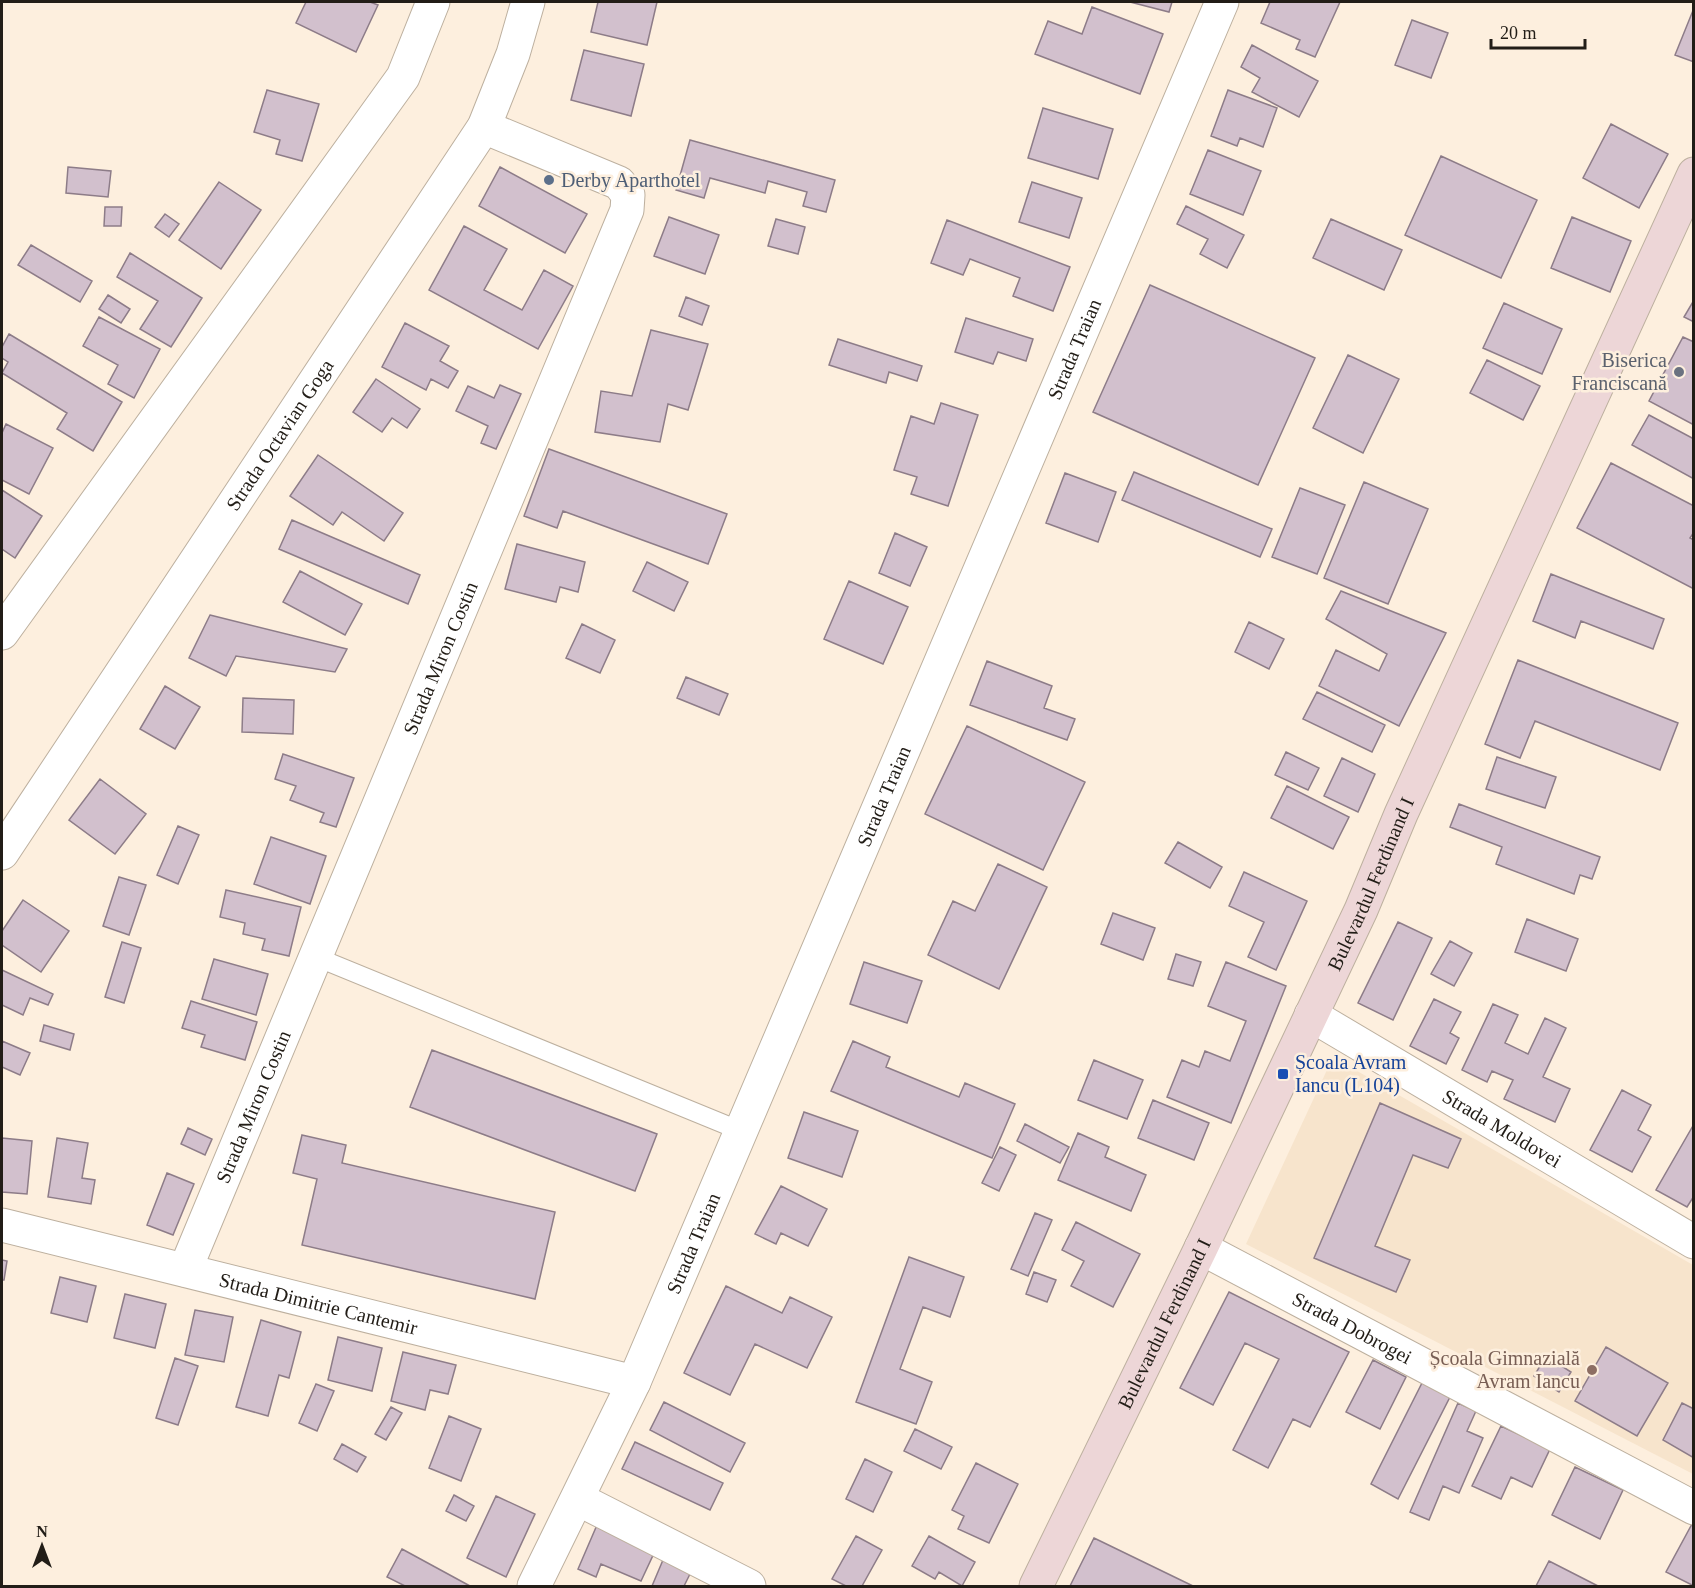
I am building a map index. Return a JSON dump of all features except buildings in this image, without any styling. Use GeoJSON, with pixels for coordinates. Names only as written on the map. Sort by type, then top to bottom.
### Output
{"type":"FeatureCollection","features":[{"type":"Feature","properties":{"kind":"main road","name":"Bulevardul Ferdinand I"},"geometry":{"type":"LineString","coordinates":[[1036,1587],[1201,1248],[1361,910],[1401,814],[1694,174]]}},
{"type":"Feature","properties":{"kind":"street"},"geometry":{"type":"LineString","coordinates":[[2,633],[403,76],[434,2]]}},
{"type":"Feature","properties":{"kind":"street","name":"Strada Octavian Goga"},"geometry":{"type":"LineString","coordinates":[[2,853],[484,127],[513,54],[528,2]]}},
{"type":"Feature","properties":{"kind":"street","name":"Strada Traian"},"geometry":{"type":"LineString","coordinates":[[534,1587],[634,1382],[1222,2]]}},
{"type":"Feature","properties":{"kind":"street","name":"Strada Miron Costin"},"geometry":{"type":"LineString","coordinates":[[186,1270],[627,210],[628,195],[619,183],[484,127]]}},
{"type":"Feature","properties":{"kind":"street","name":"Strada Moldovei"},"geometry":{"type":"LineString","coordinates":[[1311,1015],[1694,1242]]}},
{"type":"Feature","properties":{"kind":"street","name":"Strada Dimitrie Cantemir"},"geometry":{"type":"LineString","coordinates":[[2,1225],[634,1382]]}},
{"type":"Feature","properties":{"kind":"street","name":"Strada Dobrogei"},"geometry":{"type":"LineString","coordinates":[[1201,1248],[1694,1508]]}},
{"type":"Feature","properties":{"kind":"street"},"geometry":{"type":"LineString","coordinates":[[578,1499],[749,1587]]}},
{"type":"Feature","properties":{"kind":"lane"},"geometry":{"type":"LineString","coordinates":[[316,957],[741,1131]]}},
{"type":"Feature","properties":{"kind":"shaded area","name":"Școala Gimnazială Avram Iancu"},"geometry":{"type":"Polygon","coordinates":[[[1333,1057],[1693,1265],[1693,1474],[1246,1244],[1333,1057]]]}},
{"type":"Feature","properties":{"kind":"place","name":"Derby Aparthotel"},"geometry":{"type":"Point","coordinates":[549,180]}},
{"type":"Feature","properties":{"kind":"place","name":"Biserica Franciscană"},"geometry":{"type":"Point","coordinates":[1679,372]}},
{"type":"Feature","properties":{"kind":"place","name":"Școala Avram Iancu (L104)"},"geometry":{"type":"Point","coordinates":[1283,1074]}},
{"type":"Feature","properties":{"kind":"place","name":"Școala Gimnazială Avram Iancu"},"geometry":{"type":"Point","coordinates":[1592,1370]}}]}
